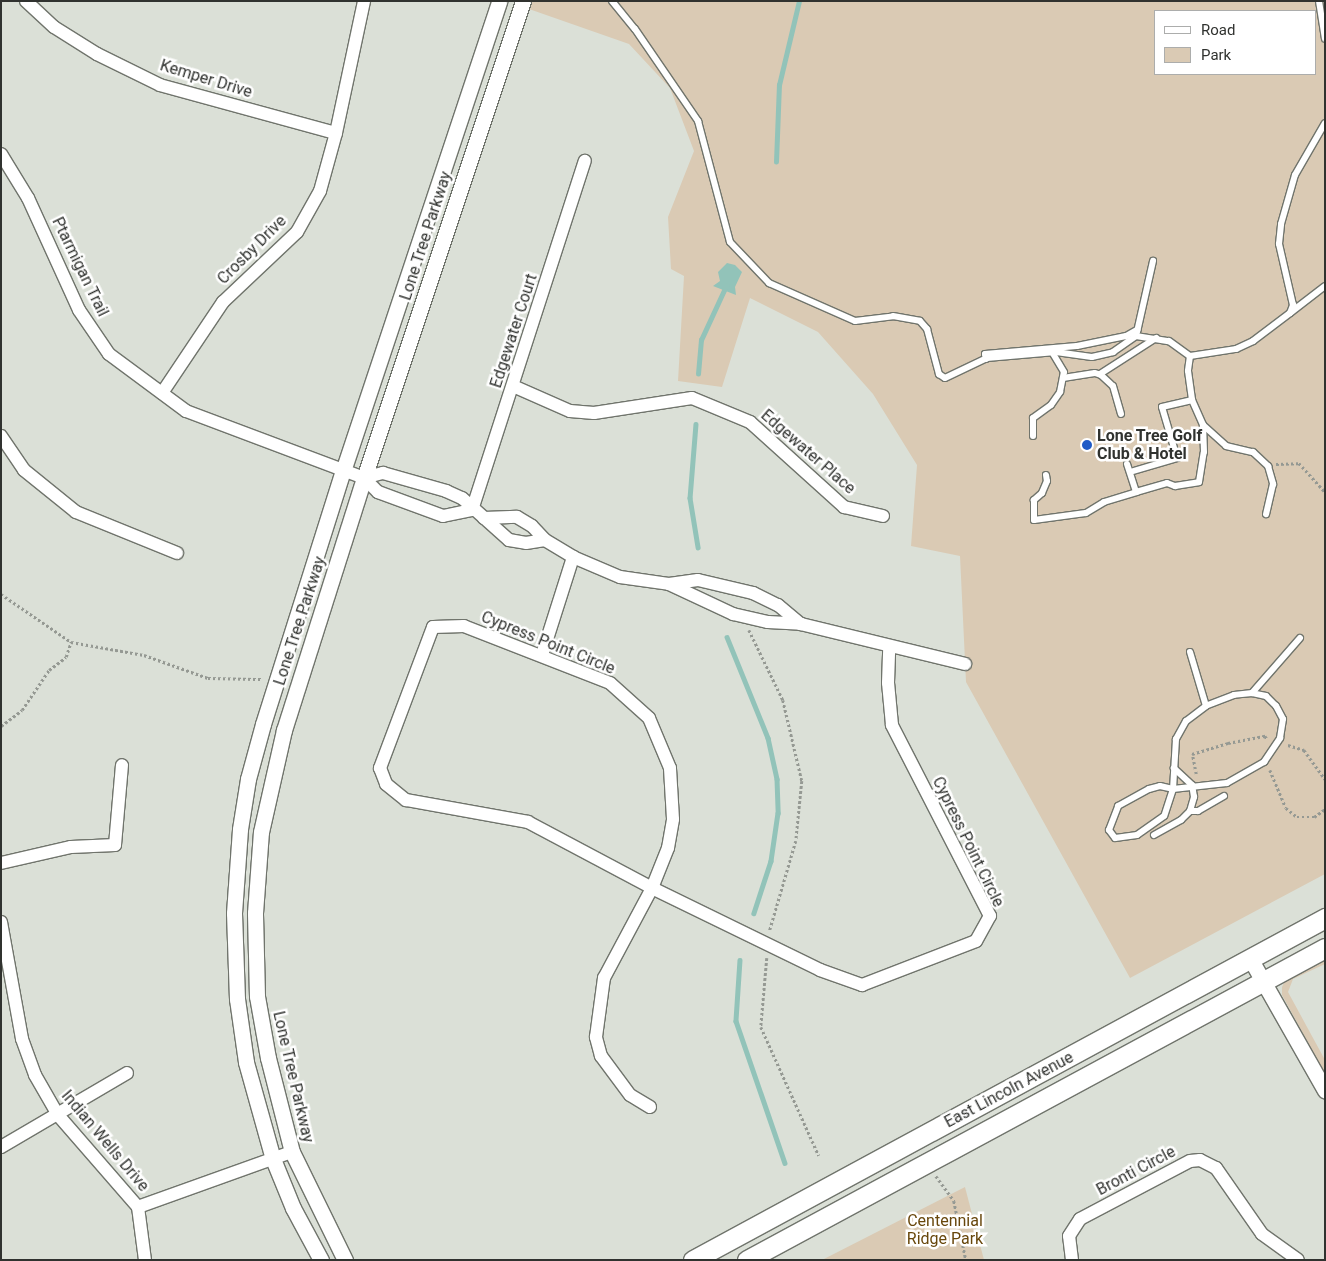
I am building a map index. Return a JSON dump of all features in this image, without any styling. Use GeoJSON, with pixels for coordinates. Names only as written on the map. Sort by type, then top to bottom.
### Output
{"type":"FeatureCollection","features":[{"type":"Feature","properties":{"kind":"main road","name":"East Lincoln Avenue"},"geometry":{"type":"LineString","coordinates":[[693,1260],[1251,960],[1325,918]]}},
{"type":"Feature","properties":{"kind":"main road","name":"East Lincoln Avenue"},"geometry":{"type":"LineString","coordinates":[[747,1260],[1325,948]]}},
{"type":"Feature","properties":{"kind":"street","name":"Kemper Drive"},"geometry":{"type":"LineString","coordinates":[[26,1],[54,27],[98,54],[160,85],[336,133]]}},
{"type":"Feature","properties":{"kind":"street","name":"Crosby Drive"},"geometry":{"type":"LineString","coordinates":[[162,393],[223,302],[297,232],[320,191],[336,133],[364,1]]}},
{"type":"Feature","properties":{"kind":"street","name":"Lone Tree Parkway"},"geometry":{"type":"LineString","coordinates":[[320,1260],[293,1208],[273,1159],[246,1062],[237,999],[235,869],[248,779],[260,733],[343,471],[499,1]]}},
{"type":"Feature","properties":{"kind":"street","name":"Lone Tree Parkway"},"geometry":{"type":"LineString","coordinates":[[345,1260],[292,1152],[268,1058],[258,996],[255,913],[258,861],[269,784],[284,730],[364,478],[523,1]]}},
{"type":"Feature","properties":{"kind":"street","name":"Ptarmigan Trail"},"geometry":{"type":"LineString","coordinates":[[1,154],[28,198],[79,310],[109,354],[186,411],[364,478]]}},
{"type":"Feature","properties":{"kind":"street","name":"Edgewater Court"},"geometry":{"type":"LineString","coordinates":[[472,510],[585,161]]}},
{"type":"Feature","properties":{"kind":"street","name":"Edgewater Place"},"geometry":{"type":"LineString","coordinates":[[513,386],[570,411],[594,413],[692,398],[750,422],[844,507],[882,516]]}},
{"type":"Feature","properties":{"kind":"street"},"geometry":{"type":"LineString","coordinates":[[1,436],[24,470],[76,512],[177,553]]}},
{"type":"Feature","properties":{"kind":"street"},"geometry":{"type":"LineString","coordinates":[[364,478],[383,473],[446,491],[462,498],[472,510],[509,540],[526,543],[545,540]]}},
{"type":"Feature","properties":{"kind":"street"},"geometry":{"type":"LineString","coordinates":[[364,478],[378,492],[443,516],[472,510]]}},
{"type":"Feature","properties":{"kind":"street"},"geometry":{"type":"LineString","coordinates":[[484,518],[517,517],[532,526],[545,540],[573,557],[620,577],[669,584],[742,616],[801,624],[965,664]]}},
{"type":"Feature","properties":{"kind":"street"},"geometry":{"type":"LineString","coordinates":[[542,655],[573,557]]}},
{"type":"Feature","properties":{"kind":"street"},"geometry":{"type":"LineString","coordinates":[[669,584],[698,580],[730,586],[778,605],[801,624]]}},
{"type":"Feature","properties":{"kind":"street","name":"Cypress Point Circle"},"geometry":{"type":"LineString","coordinates":[[652,888],[668,848],[673,819],[670,768],[649,718],[610,683],[464,626],[433,627],[380,768],[386,784],[406,800],[528,822],[652,888],[820,970],[862,986],[976,941],[990,916],[892,725],[888,683],[889,646]]}},
{"type":"Feature","properties":{"kind":"street"},"geometry":{"type":"LineString","coordinates":[[1,863],[71,847],[115,845],[122,765]]}},
{"type":"Feature","properties":{"kind":"street"},"geometry":{"type":"LineString","coordinates":[[650,1107],[630,1094],[612,1071],[601,1056],[596,1037],[604,978],[652,888]]}},
{"type":"Feature","properties":{"kind":"street","name":"Indian Wells Drive"},"geometry":{"type":"LineString","coordinates":[[1,922],[22,1039],[34,1076],[58,1115],[138,1207],[146,1260]]}},
{"type":"Feature","properties":{"kind":"street"},"geometry":{"type":"LineString","coordinates":[[1251,960],[1325,1090]]}},
{"type":"Feature","properties":{"kind":"street"},"geometry":{"type":"LineString","coordinates":[[1,1147],[126,1074]]}},
{"type":"Feature","properties":{"kind":"street","name":"Indian Wells Drive"},"geometry":{"type":"LineString","coordinates":[[138,1207],[292,1152]]}},
{"type":"Feature","properties":{"kind":"street","name":"Bronti Circle"},"geometry":{"type":"LineString","coordinates":[[1072,1260],[1069,1236],[1080,1219],[1190,1161],[1200,1160],[1216,1168],[1262,1234],[1298,1260]]}},
{"type":"Feature","properties":{"kind":"lane"},"geometry":{"type":"LineString","coordinates":[[612,1],[635,29],[698,121],[730,242],[759,275],[783,291],[855,321],[893,316],[920,321],[926,329],[939,374],[945,378],[986,359],[1052,352],[1092,357],[1113,352],[1137,333],[1153,261]]}},
{"type":"Feature","properties":{"kind":"lane"},"geometry":{"type":"LineString","coordinates":[[1320,1],[1325,39]]}},
{"type":"Feature","properties":{"kind":"lane"},"geometry":{"type":"LineString","coordinates":[[1290,313],[1293,305],[1279,244],[1282,214],[1295,174],[1325,122]]}},
{"type":"Feature","properties":{"kind":"lane"},"geometry":{"type":"LineString","coordinates":[[1190,356],[1236,348],[1253,341],[1325,286]]}},
{"type":"Feature","properties":{"kind":"lane"},"geometry":{"type":"LineString","coordinates":[[986,359],[986,354],[990,353],[1077,346],[1137,333],[1180,347],[1190,356]]}},
{"type":"Feature","properties":{"kind":"lane"},"geometry":{"type":"LineString","coordinates":[[1062,378],[1100,374],[1156,338]]}},
{"type":"Feature","properties":{"kind":"lane"},"geometry":{"type":"LineString","coordinates":[[1033,436],[1033,418],[1057,399],[1062,378],[1062,364],[1052,352]]}},
{"type":"Feature","properties":{"kind":"lane"},"geometry":{"type":"LineString","coordinates":[[1046,475],[1047,481],[1042,493],[1034,500],[1034,520],[1086,513],[1104,502],[1166,484],[1175,486],[1199,482],[1204,452],[1203,425],[1192,400],[1188,371],[1190,356]]}},
{"type":"Feature","properties":{"kind":"lane"},"geometry":{"type":"LineString","coordinates":[[1100,374],[1113,386],[1121,414]]}},
{"type":"Feature","properties":{"kind":"lane"},"geometry":{"type":"LineString","coordinates":[[1130,472],[1177,458],[1162,407],[1192,400]]}},
{"type":"Feature","properties":{"kind":"lane"},"geometry":{"type":"LineString","coordinates":[[1203,425],[1226,446],[1253,452],[1268,466],[1273,484],[1266,514]]}},
{"type":"Feature","properties":{"kind":"lane"},"geometry":{"type":"LineString","coordinates":[[1127,464],[1136,492]]}},
{"type":"Feature","properties":{"kind":"lane"},"geometry":{"type":"LineString","coordinates":[[1252,693],[1300,638]]}},
{"type":"Feature","properties":{"kind":"lane"},"geometry":{"type":"LineString","coordinates":[[1190,652],[1206,706]]}},
{"type":"Feature","properties":{"kind":"lane"},"geometry":{"type":"LineString","coordinates":[[1252,693],[1234,695],[1206,706],[1186,722],[1176,739],[1172,754],[1174,768],[1173,789],[1169,805],[1157,822],[1137,836],[1115,838],[1110,830],[1118,806],[1149,788],[1160,786],[1173,789],[1196,788],[1227,783],[1248,774],[1267,759],[1277,744],[1283,719],[1266,696],[1252,693]]}},
{"type":"Feature","properties":{"kind":"lane"},"geometry":{"type":"LineString","coordinates":[[1174,768],[1196,788]]}},
{"type":"Feature","properties":{"kind":"lane"},"geometry":{"type":"LineString","coordinates":[[1190,811],[1196,788]]}},
{"type":"Feature","properties":{"kind":"lane"},"geometry":{"type":"LineString","coordinates":[[1154,835],[1190,811],[1198,811],[1224,796]]}},
{"type":"Feature","properties":{"kind":"path"},"geometry":{"type":"LineString","coordinates":[[1268,466],[1288,462],[1299,463],[1325,492]]}},
{"type":"Feature","properties":{"kind":"path"},"geometry":{"type":"LineString","coordinates":[[1,594],[71,642],[144,655],[208,678],[262,679]]}},
{"type":"Feature","properties":{"kind":"path"},"geometry":{"type":"LineString","coordinates":[[742,616],[783,700],[802,782],[796,841],[785,886],[772,914],[761,1028],[819,1156]]}},
{"type":"Feature","properties":{"kind":"path"},"geometry":{"type":"LineString","coordinates":[[1,726],[22,710],[49,670],[66,657],[71,642]]}},
{"type":"Feature","properties":{"kind":"path"},"geometry":{"type":"LineString","coordinates":[[1196,788],[1192,754],[1266,736],[1277,744],[1298,746],[1325,779]]}},
{"type":"Feature","properties":{"kind":"path"},"geometry":{"type":"LineString","coordinates":[[1267,759],[1286,808],[1306,818],[1325,809]]}},
{"type":"Feature","properties":{"kind":"path"},"geometry":{"type":"LineString","coordinates":[[935,1175],[954,1201],[966,1260]]}},
{"type":"Feature","properties":{"kind":"green space"},"geometry":{"type":"Polygon","coordinates":[[[532,1],[1325,1],[1325,874],[1130,978],[966,682],[960,556],[911,546],[917,465],[873,394],[818,332],[750,298],[722,387],[678,381],[684,276],[671,269],[668,217],[694,151],[670,88],[629,44],[529,9],[532,1]]]}},
{"type":"Feature","properties":{"kind":"green space"},"geometry":{"type":"Polygon","coordinates":[[[1325,955],[1325,964],[1293,979],[1288,992],[1325,1060],[1325,1074],[1282,995],[1282,987],[1288,974],[1325,955]]]}},
{"type":"Feature","properties":{"kind":"green space","name":"Centennial Ridge Park"},"geometry":{"type":"Polygon","coordinates":[[[965,1187],[984,1260],[822,1260],[965,1187]]]}},
{"type":"Feature","properties":{"kind":"water"},"geometry":{"type":"Polygon","coordinates":[[[727,263],[735,265],[742,272],[735,287],[736,295],[713,286],[720,281],[718,272],[727,263]]]}},
{"type":"Feature","properties":{"kind":"waterway"},"geometry":{"type":"LineString","coordinates":[[776,162],[779,85],[799,1]]}},
{"type":"Feature","properties":{"kind":"waterway"},"geometry":{"type":"LineString","coordinates":[[698,374],[701,340],[726,286]]}},
{"type":"Feature","properties":{"kind":"waterway"},"geometry":{"type":"LineString","coordinates":[[696,424],[690,498],[698,547]]}},
{"type":"Feature","properties":{"kind":"waterway"},"geometry":{"type":"LineString","coordinates":[[727,637],[768,738],[777,779],[778,813],[771,861],[754,913]]}},
{"type":"Feature","properties":{"kind":"waterway"},"geometry":{"type":"LineString","coordinates":[[740,960],[736,1021],[785,1163]]}},
{"type":"Feature","properties":{"kind":"place","name":"Lone Tree Golf Club & Hotel"},"geometry":{"type":"Point","coordinates":[1087,445]}}]}
